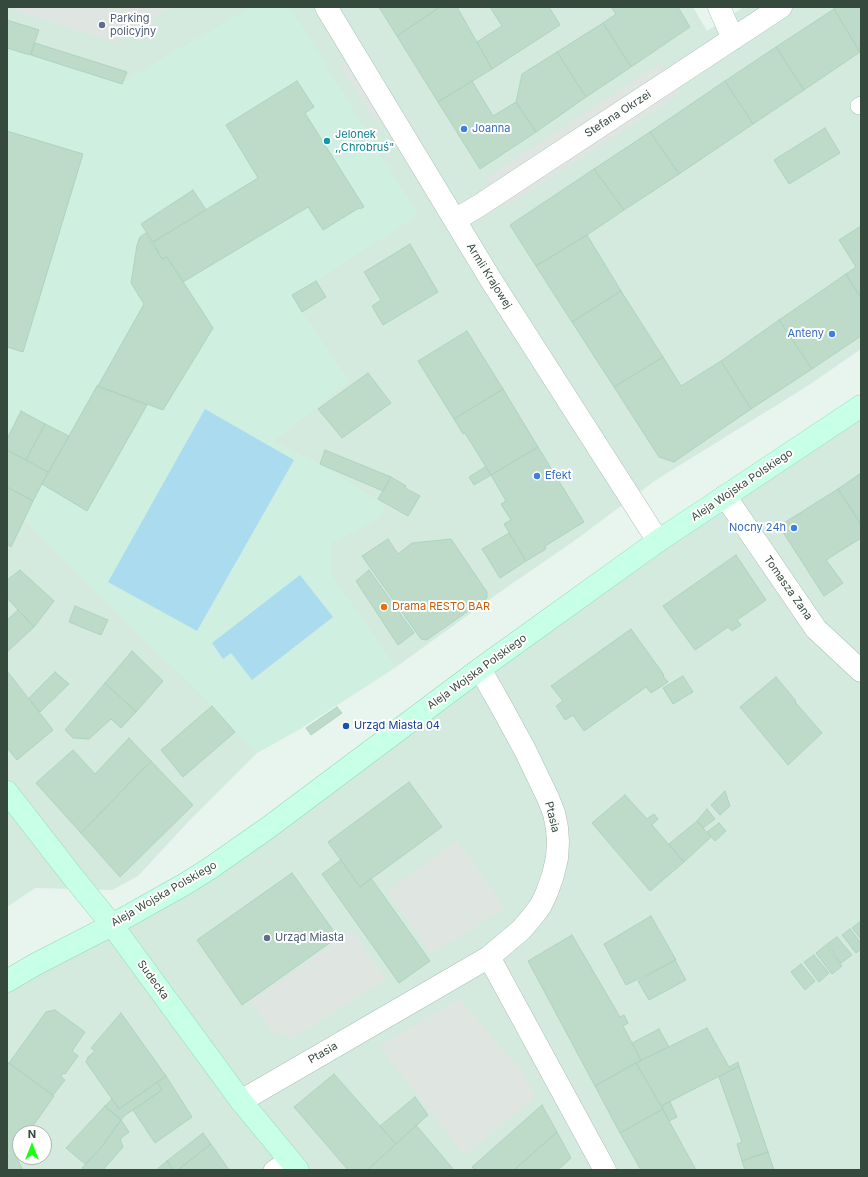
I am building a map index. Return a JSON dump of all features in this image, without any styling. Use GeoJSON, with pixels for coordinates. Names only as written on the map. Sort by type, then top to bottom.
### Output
{"type":"FeatureCollection","features":[{"type":"Feature","properties":{"kind":"street","name":"Armii Krajowej"},"geometry":{"type":"LineString","coordinates":[[326,7],[504,300],[658,541]]}},
{"type":"Feature","properties":{"kind":"street"},"geometry":{"type":"LineString","coordinates":[[719,7],[733,39]]}},
{"type":"Feature","properties":{"kind":"street","name":"Stefana Okrzei"},"geometry":{"type":"LineString","coordinates":[[455,220],[781,7]]}},
{"type":"Feature","properties":{"kind":"street","name":"Aleja Wojska Polskiego"},"geometry":{"type":"LineString","coordinates":[[7,981],[36,964],[112,925],[209,869],[480,669],[658,541],[861,406]]}},
{"type":"Feature","properties":{"kind":"street","name":"Tomasza Zana"},"geometry":{"type":"LineString","coordinates":[[725,496],[816,629],[861,671]]}},
{"type":"Feature","properties":{"kind":"street","name":"Ptasia"},"geometry":{"type":"LineString","coordinates":[[241,1101],[489,957],[521,930],[541,905],[553,875],[557,858],[558,842],[554,813],[525,750],[502,706],[480,669]]}},
{"type":"Feature","properties":{"kind":"street","name":"Sudecka"},"geometry":{"type":"LineString","coordinates":[[7,792],[112,925],[241,1101],[286,1166]]}},
{"type":"Feature","properties":{"kind":"street"},"geometry":{"type":"LineString","coordinates":[[489,957],[605,1170]]}},
{"type":"Feature","properties":{"kind":"shaded area"},"geometry":{"type":"Polygon","coordinates":[[[7,7],[693,7],[707,31],[744,7],[861,7],[861,349],[806,387],[656,480],[574,541],[396,667],[300,729],[257,753],[189,821],[138,876],[112,890],[35,888],[7,907],[7,7]]]}},
{"type":"Feature","properties":{"kind":"shaded area","name":"Parking policyjny"},"geometry":{"type":"Polygon","coordinates":[[[7,7],[172,7],[115,42],[7,7]]]}},
{"type":"Feature","properties":{"kind":"shaded area"},"geometry":{"type":"Polygon","coordinates":[[[251,7],[290,7],[418,215],[293,295],[302,312],[349,381],[273,442],[320,464],[385,505],[380,518],[331,543],[331,574],[396,667],[300,729],[257,753],[235,732],[212,706],[23,519],[70,436],[21,411],[7,439],[7,48],[123,82],[251,7]]]}},
{"type":"Feature","properties":{"kind":"shaded area"},"geometry":{"type":"Polygon","coordinates":[[[350,61],[384,115],[374,120],[341,66],[350,61]]]}},
{"type":"Feature","properties":{"kind":"shaded area"},"geometry":{"type":"Polygon","coordinates":[[[661,63],[666,71],[491,184],[486,178],[661,63]]]}},
{"type":"Feature","properties":{"kind":"shaded area"},"geometry":{"type":"Polygon","coordinates":[[[675,85],[680,94],[505,207],[500,199],[675,85]]]}},
{"type":"Feature","properties":{"kind":"shaded area"},"geometry":{"type":"Polygon","coordinates":[[[861,406],[861,1170],[7,1170],[7,990],[112,925],[861,406]]]}},
{"type":"Feature","properties":{"kind":"shaded area"},"geometry":{"type":"Polygon","coordinates":[[[205,409],[294,460],[197,631],[108,582],[205,409]]]}},
{"type":"Feature","properties":{"kind":"shaded area"},"geometry":{"type":"Polygon","coordinates":[[[300,575],[333,617],[252,680],[231,653],[223,659],[212,643],[300,575]]]}},
{"type":"Feature","properties":{"kind":"shaded area"},"geometry":{"type":"Polygon","coordinates":[[[457,840],[505,908],[431,954],[387,892],[457,840]]]}},
{"type":"Feature","properties":{"kind":"shaded area"},"geometry":{"type":"Polygon","coordinates":[[[352,930],[386,979],[291,1040],[286,1035],[280,1033],[274,1034],[251,1001],[352,930]]]}},
{"type":"Feature","properties":{"kind":"shaded area"},"geometry":{"type":"Polygon","coordinates":[[[460,999],[519,1067],[536,1096],[465,1156],[379,1046],[460,999]]]}},
{"type":"Feature","properties":{"kind":"building"},"geometry":{"type":"Polygon","coordinates":[[[379,7],[440,7],[397,36],[379,7]]]}},
{"type":"Feature","properties":{"kind":"building"},"geometry":{"type":"Polygon","coordinates":[[[440,7],[457,7],[492,69],[438,102],[397,36],[440,7]]]}},
{"type":"Feature","properties":{"kind":"building"},"geometry":{"type":"Polygon","coordinates":[[[490,7],[549,7],[560,25],[492,69],[477,42],[502,26],[490,7]]]}},
{"type":"Feature","properties":{"kind":"building"},"geometry":{"type":"Polygon","coordinates":[[[611,7],[678,7],[690,27],[631,67],[603,23],[616,14],[611,7]]]}},
{"type":"Feature","properties":{"kind":"building"},"geometry":{"type":"Polygon","coordinates":[[[836,7],[861,7],[860,52],[834,9],[836,7]]]}},
{"type":"Feature","properties":{"kind":"building"},"geometry":{"type":"Polygon","coordinates":[[[834,9],[860,52],[804,90],[776,47],[834,9]]]}},
{"type":"Feature","properties":{"kind":"building"},"geometry":{"type":"Polygon","coordinates":[[[7,20],[39,30],[30,55],[7,48],[7,20]]]}},
{"type":"Feature","properties":{"kind":"building"},"geometry":{"type":"Polygon","coordinates":[[[603,23],[631,67],[586,97],[557,52],[603,23]]]}},
{"type":"Feature","properties":{"kind":"building"},"geometry":{"type":"Polygon","coordinates":[[[35,43],[127,72],[122,84],[31,55],[35,43]]]}},
{"type":"Feature","properties":{"kind":"building"},"geometry":{"type":"Polygon","coordinates":[[[776,47],[804,90],[753,124],[725,81],[776,47]]]}},
{"type":"Feature","properties":{"kind":"building"},"geometry":{"type":"Polygon","coordinates":[[[557,52],[586,97],[536,132],[516,102],[522,74],[557,52]]]}},
{"type":"Feature","properties":{"kind":"building"},"geometry":{"type":"Polygon","coordinates":[[[297,81],[314,107],[305,113],[364,207],[359,208],[323,230],[308,207],[183,282],[167,257],[162,259],[153,242],[258,178],[226,125],[297,81]]]}},
{"type":"Feature","properties":{"kind":"building"},"geometry":{"type":"Polygon","coordinates":[[[472,81],[493,116],[516,102],[536,132],[480,169],[438,102],[472,81]]]}},
{"type":"Feature","properties":{"kind":"building"},"geometry":{"type":"Polygon","coordinates":[[[725,81],[753,124],[679,174],[650,132],[725,81]]]}},
{"type":"Feature","properties":{"kind":"building"},"geometry":{"type":"Polygon","coordinates":[[[825,128],[840,153],[789,184],[774,160],[825,128]]]}},
{"type":"Feature","properties":{"kind":"building"},"geometry":{"type":"Polygon","coordinates":[[[7,131],[83,154],[23,352],[7,347],[7,131]]]}},
{"type":"Feature","properties":{"kind":"building"},"geometry":{"type":"Polygon","coordinates":[[[650,132],[679,174],[624,210],[594,169],[650,132]]]}},
{"type":"Feature","properties":{"kind":"building"},"geometry":{"type":"Polygon","coordinates":[[[594,169],[624,210],[587,235],[536,266],[510,225],[594,169]]]}},
{"type":"Feature","properties":{"kind":"building"},"geometry":{"type":"Polygon","coordinates":[[[193,190],[206,210],[153,242],[141,224],[193,190]]]}},
{"type":"Feature","properties":{"kind":"building"},"geometry":{"type":"Polygon","coordinates":[[[861,226],[861,298],[846,274],[856,267],[839,240],[861,226]]]}},
{"type":"Feature","properties":{"kind":"building"},"geometry":{"type":"Polygon","coordinates":[[[146,233],[162,259],[167,257],[213,328],[163,410],[98,386],[144,304],[131,283],[137,245],[140,237],[146,233]]]}},
{"type":"Feature","properties":{"kind":"building"},"geometry":{"type":"Polygon","coordinates":[[[587,235],[621,291],[572,322],[536,266],[587,235]]]}},
{"type":"Feature","properties":{"kind":"building"},"geometry":{"type":"Polygon","coordinates":[[[410,244],[438,292],[383,325],[372,306],[381,300],[364,272],[410,244]]]}},
{"type":"Feature","properties":{"kind":"building"},"geometry":{"type":"Polygon","coordinates":[[[846,274],[861,298],[861,336],[812,369],[779,320],[846,274]]]}},
{"type":"Feature","properties":{"kind":"building"},"geometry":{"type":"Polygon","coordinates":[[[316,281],[326,297],[302,312],[292,295],[316,281]]]}},
{"type":"Feature","properties":{"kind":"building"},"geometry":{"type":"Polygon","coordinates":[[[621,291],[663,357],[614,387],[572,322],[621,291]]]}},
{"type":"Feature","properties":{"kind":"building"},"geometry":{"type":"Polygon","coordinates":[[[779,320],[812,369],[751,409],[721,361],[779,320]]]}},
{"type":"Feature","properties":{"kind":"building"},"geometry":{"type":"Polygon","coordinates":[[[467,331],[503,389],[454,419],[418,361],[467,331]]]}},
{"type":"Feature","properties":{"kind":"building"},"geometry":{"type":"Polygon","coordinates":[[[663,357],[681,386],[721,361],[751,409],[674,462],[659,457],[614,387],[663,357]]]}},
{"type":"Feature","properties":{"kind":"building"},"geometry":{"type":"Polygon","coordinates":[[[368,373],[391,403],[342,438],[318,409],[368,373]]]}},
{"type":"Feature","properties":{"kind":"building"},"geometry":{"type":"Polygon","coordinates":[[[97,386],[147,405],[87,511],[42,484],[97,386]]]}},
{"type":"Feature","properties":{"kind":"building"},"geometry":{"type":"Polygon","coordinates":[[[503,389],[538,447],[491,475],[465,433],[463,434],[454,419],[503,389]]]}},
{"type":"Feature","properties":{"kind":"building"},"geometry":{"type":"Polygon","coordinates":[[[21,411],[45,424],[26,460],[7,450],[7,439],[21,411]]]}},
{"type":"Feature","properties":{"kind":"building"},"geometry":{"type":"Polygon","coordinates":[[[45,424],[69,436],[48,472],[26,460],[45,424]]]}},
{"type":"Feature","properties":{"kind":"building"},"geometry":{"type":"Polygon","coordinates":[[[538,447],[584,522],[545,546],[546,549],[526,561],[504,524],[511,520],[501,504],[506,501],[491,475],[538,447]]]}},
{"type":"Feature","properties":{"kind":"building"},"geometry":{"type":"Polygon","coordinates":[[[7,450],[48,472],[33,501],[7,487],[7,450]]]}},
{"type":"Feature","properties":{"kind":"building"},"geometry":{"type":"Polygon","coordinates":[[[325,450],[391,477],[383,491],[320,464],[325,450]]]}},
{"type":"Feature","properties":{"kind":"building"},"geometry":{"type":"Polygon","coordinates":[[[485,467],[491,475],[474,485],[469,477],[485,467]]]}},
{"type":"Feature","properties":{"kind":"building"},"geometry":{"type":"Polygon","coordinates":[[[861,473],[861,524],[838,489],[861,473]]]}},
{"type":"Feature","properties":{"kind":"building"},"geometry":{"type":"Polygon","coordinates":[[[391,477],[406,486],[405,488],[420,496],[408,516],[378,499],[391,477]]]}},
{"type":"Feature","properties":{"kind":"building"},"geometry":{"type":"Polygon","coordinates":[[[7,487],[33,501],[11,547],[7,544],[7,487]]]}},
{"type":"Feature","properties":{"kind":"building"},"geometry":{"type":"Polygon","coordinates":[[[838,489],[861,524],[861,538],[826,560],[843,583],[824,596],[779,526],[838,489]]]}},
{"type":"Feature","properties":{"kind":"building"},"geometry":{"type":"Polygon","coordinates":[[[509,533],[526,561],[500,578],[482,549],[509,533]]]}},
{"type":"Feature","properties":{"kind":"building"},"geometry":{"type":"Polygon","coordinates":[[[388,539],[398,554],[412,543],[451,539],[487,592],[487,598],[428,639],[421,639],[362,556],[388,539]]]}},
{"type":"Feature","properties":{"kind":"building"},"geometry":{"type":"Polygon","coordinates":[[[736,555],[766,600],[737,620],[741,625],[732,631],[728,627],[695,650],[663,606],[736,555]]]}},
{"type":"Feature","properties":{"kind":"building"},"geometry":{"type":"Polygon","coordinates":[[[20,570],[54,601],[34,627],[7,598],[7,580],[20,570]]]}},
{"type":"Feature","properties":{"kind":"building","name":"Drama RESTO BAR"},"geometry":{"type":"Polygon","coordinates":[[[369,570],[414,633],[398,645],[356,581],[369,570]]]}},
{"type":"Feature","properties":{"kind":"building"},"geometry":{"type":"Polygon","coordinates":[[[75,606],[108,620],[101,635],[69,622],[75,606]]]}},
{"type":"Feature","properties":{"kind":"building"},"geometry":{"type":"Polygon","coordinates":[[[18,610],[34,627],[7,652],[7,620],[18,610]]]}},
{"type":"Feature","properties":{"kind":"building"},"geometry":{"type":"Polygon","coordinates":[[[631,629],[668,682],[651,693],[646,687],[584,731],[573,715],[565,720],[556,706],[563,701],[551,686],[631,629]]]}},
{"type":"Feature","properties":{"kind":"building"},"geometry":{"type":"Polygon","coordinates":[[[132,651],[163,681],[136,712],[105,683],[132,651]]]}},
{"type":"Feature","properties":{"kind":"building"},"geometry":{"type":"Polygon","coordinates":[[[7,671],[53,730],[17,760],[7,748],[7,671]]]}},
{"type":"Feature","properties":{"kind":"building"},"geometry":{"type":"Polygon","coordinates":[[[55,672],[69,684],[40,712],[29,698],[55,672]]]}},
{"type":"Feature","properties":{"kind":"building"},"geometry":{"type":"Polygon","coordinates":[[[683,676],[693,692],[673,704],[663,688],[683,676]]]}},
{"type":"Feature","properties":{"kind":"building"},"geometry":{"type":"Polygon","coordinates":[[[776,677],[822,733],[788,765],[740,707],[776,677]]]}},
{"type":"Feature","properties":{"kind":"building"},"geometry":{"type":"Polygon","coordinates":[[[105,683],[136,712],[121,728],[111,719],[89,739],[73,738],[65,730],[105,683]]]}},
{"type":"Feature","properties":{"kind":"building"},"geometry":{"type":"Polygon","coordinates":[[[212,706],[235,732],[183,777],[161,750],[212,706]]]}},
{"type":"Feature","properties":{"kind":"building"},"geometry":{"type":"Polygon","coordinates":[[[337,707],[342,713],[311,735],[306,728],[337,707]]]}},
{"type":"Feature","properties":{"kind":"building"},"geometry":{"type":"Polygon","coordinates":[[[129,738],[151,761],[81,833],[36,783],[73,750],[95,774],[129,738]]]}},
{"type":"Feature","properties":{"kind":"building"},"geometry":{"type":"Polygon","coordinates":[[[151,761],[193,805],[120,877],[81,833],[151,761]]]}},
{"type":"Feature","properties":{"kind":"building"},"geometry":{"type":"Polygon","coordinates":[[[409,782],[442,827],[360,887],[328,842],[409,782]]]}},
{"type":"Feature","properties":{"kind":"building"},"geometry":{"type":"Polygon","coordinates":[[[725,791],[730,806],[720,815],[711,805],[725,791]]]}},
{"type":"Feature","properties":{"kind":"building"},"geometry":{"type":"Polygon","coordinates":[[[625,795],[647,819],[654,814],[658,819],[652,825],[684,862],[650,891],[592,823],[625,795]]]}},
{"type":"Feature","properties":{"kind":"building"},"geometry":{"type":"Polygon","coordinates":[[[707,809],[715,819],[703,828],[697,821],[707,809]]]}},
{"type":"Feature","properties":{"kind":"building"},"geometry":{"type":"Polygon","coordinates":[[[697,821],[711,837],[684,862],[669,844],[697,821]]]}},
{"type":"Feature","properties":{"kind":"building"},"geometry":{"type":"Polygon","coordinates":[[[719,823],[726,831],[715,841],[707,832],[719,823]]]}},
{"type":"Feature","properties":{"kind":"building"},"geometry":{"type":"Polygon","coordinates":[[[341,860],[360,887],[371,878],[430,961],[399,983],[322,874],[341,860]]]}},
{"type":"Feature","properties":{"kind":"building","name":"Urząd Miasta"},"geometry":{"type":"Polygon","coordinates":[[[292,873],[338,937],[242,1005],[197,940],[292,873]]]}},
{"type":"Feature","properties":{"kind":"building"},"geometry":{"type":"Polygon","coordinates":[[[651,916],[676,960],[626,985],[604,944],[651,916]]]}},
{"type":"Feature","properties":{"kind":"building"},"geometry":{"type":"Polygon","coordinates":[[[861,921],[861,939],[852,928],[861,921]]]}},
{"type":"Feature","properties":{"kind":"building"},"geometry":{"type":"Polygon","coordinates":[[[850,929],[861,943],[861,949],[856,953],[842,935],[850,929]]]}},
{"type":"Feature","properties":{"kind":"building"},"geometry":{"type":"Polygon","coordinates":[[[572,935],[620,1017],[624,1015],[628,1023],[623,1026],[641,1060],[595,1086],[528,961],[572,935]]]}},
{"type":"Feature","properties":{"kind":"building"},"geometry":{"type":"Polygon","coordinates":[[[837,937],[852,955],[841,963],[827,944],[837,937]]]}},
{"type":"Feature","properties":{"kind":"building"},"geometry":{"type":"Polygon","coordinates":[[[826,945],[842,966],[832,974],[816,953],[826,945]]]}},
{"type":"Feature","properties":{"kind":"building"},"geometry":{"type":"Polygon","coordinates":[[[814,955],[829,973],[819,982],[804,962],[814,955]]]}},
{"type":"Feature","properties":{"kind":"building"},"geometry":{"type":"Polygon","coordinates":[[[675,960],[686,980],[649,1000],[638,981],[675,960]]]}},
{"type":"Feature","properties":{"kind":"building"},"geometry":{"type":"Polygon","coordinates":[[[801,964],[815,981],[805,990],[791,972],[801,964]]]}},
{"type":"Feature","properties":{"kind":"building"},"geometry":{"type":"Polygon","coordinates":[[[55,1010],[85,1032],[72,1051],[78,1056],[65,1074],[63,1073],[61,1077],[65,1080],[53,1095],[9,1063],[46,1012],[55,1010]]]}},
{"type":"Feature","properties":{"kind":"building"},"geometry":{"type":"Polygon","coordinates":[[[121,1013],[166,1076],[119,1109],[86,1062],[88,1057],[95,1051],[91,1048],[121,1013]]]}},
{"type":"Feature","properties":{"kind":"building"},"geometry":{"type":"Polygon","coordinates":[[[707,1028],[729,1067],[738,1062],[739,1066],[661,1106],[636,1063],[707,1028]]]}},
{"type":"Feature","properties":{"kind":"building"},"geometry":{"type":"Polygon","coordinates":[[[659,1029],[669,1047],[641,1060],[632,1043],[659,1029]]]}},
{"type":"Feature","properties":{"kind":"building"},"geometry":{"type":"Polygon","coordinates":[[[9,1063],[54,1096],[34,1125],[12,1125],[12,1165],[20,1165],[23,1170],[7,1170],[7,1065],[9,1063]]]}},
{"type":"Feature","properties":{"kind":"building"},"geometry":{"type":"Polygon","coordinates":[[[636,1063],[663,1109],[620,1133],[595,1086],[636,1063]]]}},
{"type":"Feature","properties":{"kind":"building"},"geometry":{"type":"Polygon","coordinates":[[[739,1066],[768,1152],[742,1161],[737,1144],[742,1142],[719,1077],[739,1066]]]}},
{"type":"Feature","properties":{"kind":"building"},"geometry":{"type":"Polygon","coordinates":[[[334,1074],[396,1144],[367,1170],[348,1170],[294,1107],[334,1074]]]}},
{"type":"Feature","properties":{"kind":"building"},"geometry":{"type":"Polygon","coordinates":[[[166,1076],[192,1117],[155,1143],[133,1110],[162,1090],[157,1082],[166,1076]]]}},
{"type":"Feature","properties":{"kind":"building"},"geometry":{"type":"Polygon","coordinates":[[[157,1082],[162,1090],[124,1116],[121,1120],[105,1106],[112,1099],[119,1109],[157,1082]]]}},
{"type":"Feature","properties":{"kind":"building"},"geometry":{"type":"Polygon","coordinates":[[[415,1097],[428,1115],[396,1144],[380,1126],[415,1097]]]}},
{"type":"Feature","properties":{"kind":"building"},"geometry":{"type":"Polygon","coordinates":[[[670,1102],[677,1117],[669,1121],[661,1106],[670,1102]]]}},
{"type":"Feature","properties":{"kind":"building"},"geometry":{"type":"Polygon","coordinates":[[[542,1105],[557,1132],[514,1170],[475,1170],[472,1167],[542,1105]]]}},
{"type":"Feature","properties":{"kind":"building"},"geometry":{"type":"Polygon","coordinates":[[[105,1106],[121,1120],[100,1149],[85,1164],[66,1148],[105,1106]]]}},
{"type":"Feature","properties":{"kind":"building"},"geometry":{"type":"Polygon","coordinates":[[[663,1109],[696,1170],[641,1170],[620,1133],[663,1109]]]}},
{"type":"Feature","properties":{"kind":"building"},"geometry":{"type":"Polygon","coordinates":[[[121,1120],[129,1132],[120,1139],[123,1147],[103,1170],[84,1170],[82,1168],[100,1149],[121,1120]]]}},
{"type":"Feature","properties":{"kind":"building"},"geometry":{"type":"Polygon","coordinates":[[[416,1125],[454,1170],[367,1170],[396,1144],[416,1125]]]}},
{"type":"Feature","properties":{"kind":"building"},"geometry":{"type":"Polygon","coordinates":[[[557,1132],[571,1158],[558,1170],[514,1170],[557,1132]]]}},
{"type":"Feature","properties":{"kind":"building"},"geometry":{"type":"Polygon","coordinates":[[[203,1133],[211,1144],[179,1169],[173,1170],[167,1161],[203,1133]]]}},
{"type":"Feature","properties":{"kind":"building"},"geometry":{"type":"Polygon","coordinates":[[[211,1144],[229,1170],[179,1169],[211,1144]]]}},
{"type":"Feature","properties":{"kind":"building"},"geometry":{"type":"Polygon","coordinates":[[[768,1152],[774,1170],[745,1170],[742,1161],[768,1152]]]}},
{"type":"Feature","properties":{"kind":"building"},"geometry":{"type":"Polygon","coordinates":[[[167,1161],[173,1170],[156,1170],[167,1161]]]}},
{"type":"Feature","properties":{"kind":"place","name":"Parking policyjny"},"geometry":{"type":"Point","coordinates":[102,25]}},
{"type":"Feature","properties":{"kind":"place","name":"Joanna"},"geometry":{"type":"Point","coordinates":[464,129]}},
{"type":"Feature","properties":{"kind":"place","name":"Jelonek ,,Chrobruś\""},"geometry":{"type":"Point","coordinates":[327,141]}},
{"type":"Feature","properties":{"kind":"place","name":"Anteny"},"geometry":{"type":"Point","coordinates":[832,334]}},
{"type":"Feature","properties":{"kind":"place","name":"Efekt"},"geometry":{"type":"Point","coordinates":[537,476]}},
{"type":"Feature","properties":{"kind":"place","name":"Nocny 24h"},"geometry":{"type":"Point","coordinates":[794,528]}},
{"type":"Feature","properties":{"kind":"place","name":"Drama RESTO BAR"},"geometry":{"type":"Point","coordinates":[384,607]}},
{"type":"Feature","properties":{"kind":"place","name":"Urząd Miasta 04"},"geometry":{"type":"Point","coordinates":[346,726]}},
{"type":"Feature","properties":{"kind":"place","name":"Urząd Miasta"},"geometry":{"type":"Point","coordinates":[267,938]}}]}
